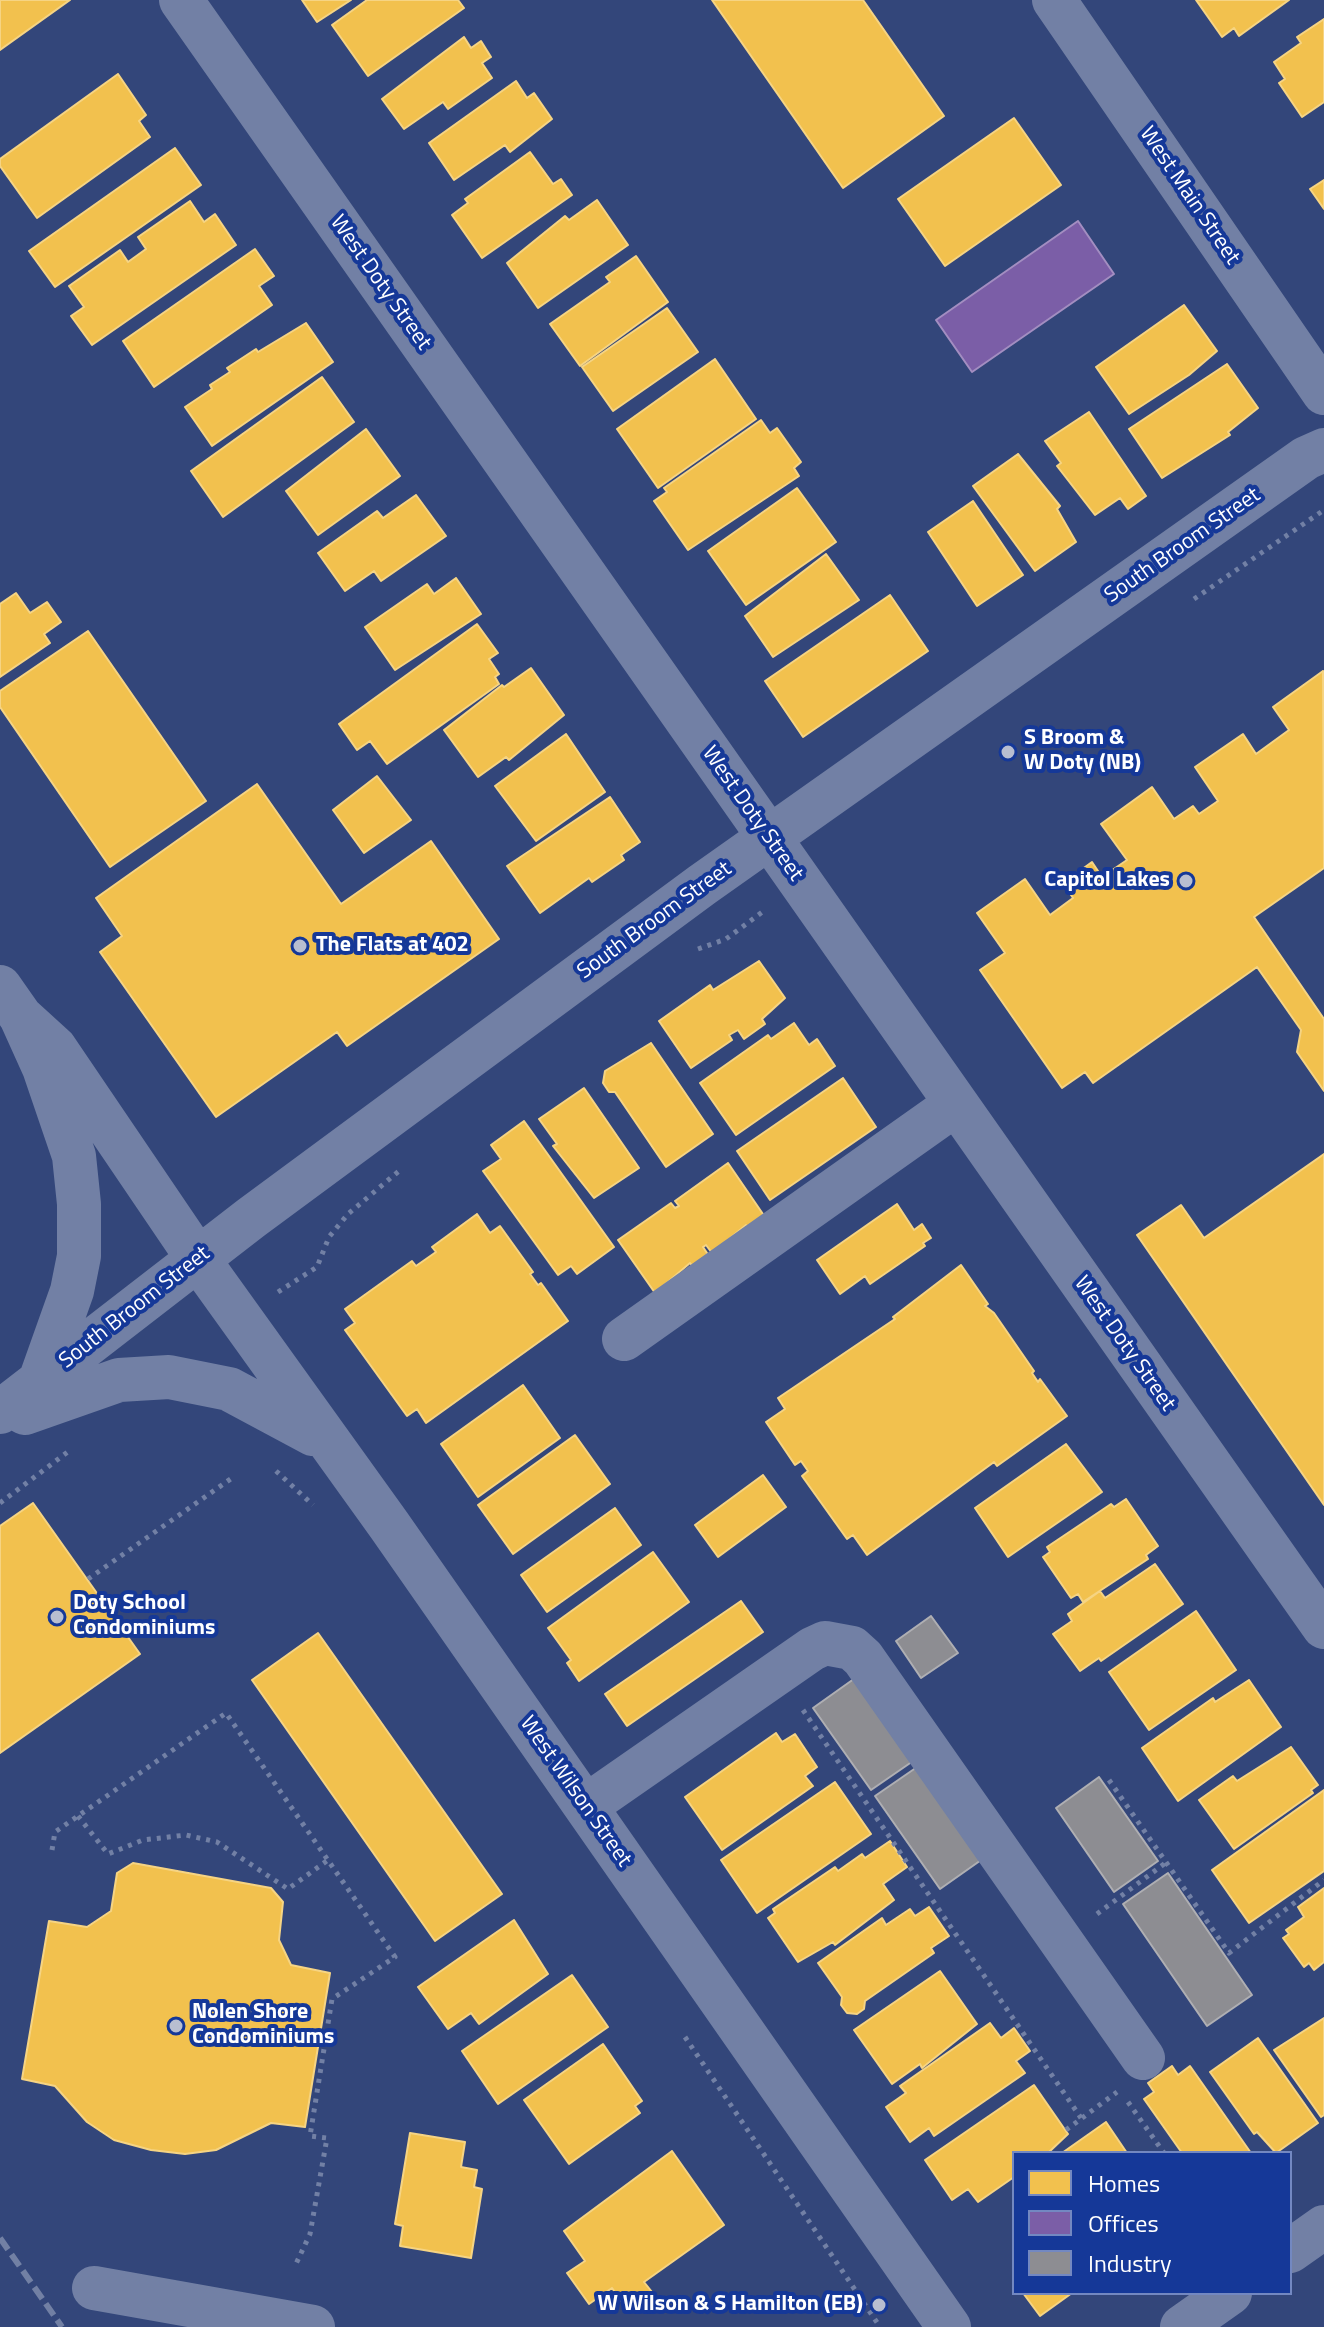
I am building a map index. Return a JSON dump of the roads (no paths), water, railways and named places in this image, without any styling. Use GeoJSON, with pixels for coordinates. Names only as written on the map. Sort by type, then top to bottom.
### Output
{"type":"FeatureCollection","features":[{"type":"Feature","properties":{"kind":"street","name":"West Doty Street"},"geometry":{"type":"LineString","coordinates":[[181,0],[1324,1627]]}},
{"type":"Feature","properties":{"kind":"street","name":"West Main Street"},"geometry":{"type":"LineString","coordinates":[[1054,0],[1324,393]]}},
{"type":"Feature","properties":{"kind":"street","name":"South Broom Street"},"geometry":{"type":"LineString","coordinates":[[0,1412],[198,1259],[689,894],[1306,458],[1324,450]]}},
{"type":"Feature","properties":{"kind":"street"},"geometry":{"type":"LineString","coordinates":[[10,1002],[44,1068],[74,1156],[79,1204],[79,1256],[72,1291],[39,1383]]}},
{"type":"Feature","properties":{"kind":"street","name":"West Wilson Street"},"geometry":{"type":"LineString","coordinates":[[10,1002],[55,1048],[198,1259],[586,1806],[949,2327]]}},
{"type":"Feature","properties":{"kind":"street"},"geometry":{"type":"LineString","coordinates":[[624,1339],[956,1104]]}},
{"type":"Feature","properties":{"kind":"street"},"geometry":{"type":"LineString","coordinates":[[0,1423],[81,1391],[119,1380],[169,1377],[229,1389],[269,1407],[327,1442]]}},
{"type":"Feature","properties":{"kind":"street"},"geometry":{"type":"LineString","coordinates":[[586,1806],[825,1643],[852,1648],[863,1658],[1143,2058]]}},
{"type":"Feature","properties":{"kind":"street"},"geometry":{"type":"LineString","coordinates":[[1292,2250],[1324,2227]]}},
{"type":"Feature","properties":{"kind":"street"},"geometry":{"type":"LineString","coordinates":[[94,2288],[313,2327]]}},
{"type":"Feature","properties":{"kind":"street"},"geometry":{"type":"LineString","coordinates":[[1182,2327],[1227,2295]]}},
{"type":"Feature","properties":{"kind":"railway"},"geometry":{"type":"LineString","coordinates":[[0,2238],[62,2327]]}},
{"type":"Feature","properties":{"kind":"place","name":"S Broom & W Doty (NB)"},"geometry":{"type":"Point","coordinates":[1008,752]}},
{"type":"Feature","properties":{"kind":"place","name":"Capitol Lakes"},"geometry":{"type":"Point","coordinates":[1186,881]}},
{"type":"Feature","properties":{"kind":"place","name":"The Flats at 402"},"geometry":{"type":"Point","coordinates":[300,946]}},
{"type":"Feature","properties":{"kind":"place","name":"Doty School Condominiums"},"geometry":{"type":"Point","coordinates":[57,1617]}},
{"type":"Feature","properties":{"kind":"place","name":"Nolen Shore Condominiums"},"geometry":{"type":"Point","coordinates":[176,2026]}},
{"type":"Feature","properties":{"kind":"place","name":"W Wilson & S Hamilton (EB)"},"geometry":{"type":"Point","coordinates":[879,2305]}}]}
